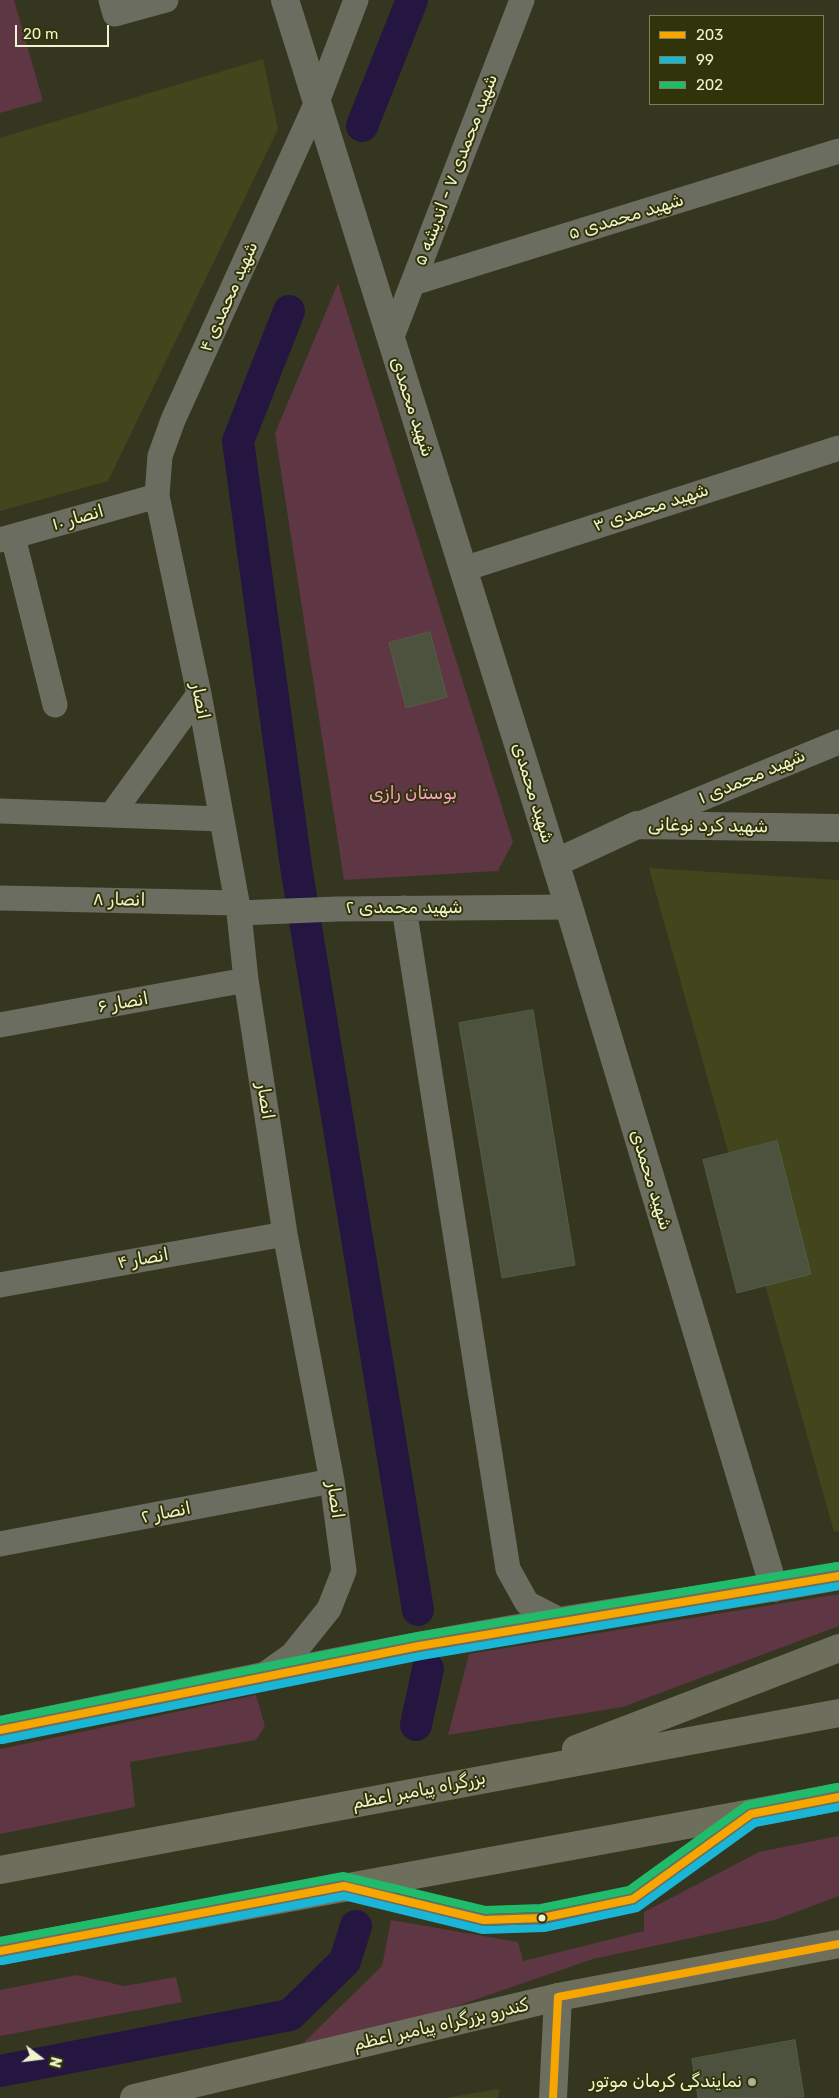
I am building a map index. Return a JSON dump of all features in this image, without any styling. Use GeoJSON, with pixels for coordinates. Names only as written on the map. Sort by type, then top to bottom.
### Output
{"type":"FeatureCollection","features":[{"type":"Feature","properties":{"kind":"highway"},"geometry":{"type":"LineString","coordinates":[[0,1730],[261,1677],[560,1620],[774,1588],[839,1576]]}},
{"type":"Feature","properties":{"kind":"highway"},"geometry":{"type":"LineString","coordinates":[[512,1773],[839,1648]]}},
{"type":"Feature","properties":{"kind":"highway","name":"بزرگراه پیامبر اعظم"},"geometry":{"type":"LineString","coordinates":[[0,1870],[512,1773],[839,1714]]}},
{"type":"Feature","properties":{"kind":"highway"},"geometry":{"type":"LineString","coordinates":[[0,1951],[344,1886],[839,1797]]}},
{"type":"Feature","properties":{"kind":"highway"},"geometry":{"type":"LineString","coordinates":[[780,1955],[839,1929]]}},
{"type":"Feature","properties":{"kind":"highway","name":"کندرو بزرگراه پیامبر اعظم"},"geometry":{"type":"LineString","coordinates":[[144,2097],[558,1997],[839,1944]]}},
{"type":"Feature","properties":{"kind":"main road"},"geometry":{"type":"LineString","coordinates":[[553,2098],[558,1997]]}},
{"type":"Feature","properties":{"kind":"street"},"geometry":{"type":"LineString","coordinates":[[113,7],[166,0]]}},
{"type":"Feature","properties":{"kind":"street","name":"شهید محمدی"},"geometry":{"type":"LineString","coordinates":[[285,0],[569,907],[774,1588]]}},
{"type":"Feature","properties":{"kind":"street","name":"شهید محمدی ۴"},"geometry":{"type":"LineString","coordinates":[[157,496],[160,456],[173,420],[317,102],[356,0]]}},
{"type":"Feature","properties":{"kind":"street","name":"شهید محمدی ۷ - اندیشه ۵"},"geometry":{"type":"LineString","coordinates":[[391,339],[522,0]]}},
{"type":"Feature","properties":{"kind":"street","name":"شهید محمدی ۵"},"geometry":{"type":"LineString","coordinates":[[413,283],[839,151]]}},
{"type":"Feature","properties":{"kind":"street","name":"شهید محمدی ۳"},"geometry":{"type":"LineString","coordinates":[[464,568],[839,448]]}},
{"type":"Feature","properties":{"kind":"street","name":"انصار ۱۰"},"geometry":{"type":"LineString","coordinates":[[6,539],[157,496]]}},
{"type":"Feature","properties":{"kind":"street","name":"انصار"},"geometry":{"type":"LineString","coordinates":[[157,496],[199,694],[238,908],[246,980],[285,1234],[332,1481],[344,1572],[329,1609],[292,1655],[261,1677]]}},
{"type":"Feature","properties":{"kind":"street"},"geometry":{"type":"LineString","coordinates":[[6,539],[55,705]]}},
{"type":"Feature","properties":{"kind":"street"},"geometry":{"type":"LineString","coordinates":[[112,814],[199,694]]}},
{"type":"Feature","properties":{"kind":"street","name":"شهید محمدی ۱"},"geometry":{"type":"LineString","coordinates":[[637,825],[839,742]]}},
{"type":"Feature","properties":{"kind":"street"},"geometry":{"type":"LineString","coordinates":[[0,811],[222,819]]}},
{"type":"Feature","properties":{"kind":"street","name":"شهید کرد نوغانی"},"geometry":{"type":"LineString","coordinates":[[555,863],[637,825],[839,828]]}},
{"type":"Feature","properties":{"kind":"street","name":"انصار ۸"},"geometry":{"type":"LineString","coordinates":[[0,898],[238,908]]}},
{"type":"Feature","properties":{"kind":"street","name":"شهید محمدی ۲"},"geometry":{"type":"LineString","coordinates":[[238,908],[278,911],[569,907]]}},
{"type":"Feature","properties":{"kind":"street"},"geometry":{"type":"LineString","coordinates":[[404,908],[508,1569],[527,1603],[560,1620]]}},
{"type":"Feature","properties":{"kind":"street","name":"انصار ۶"},"geometry":{"type":"LineString","coordinates":[[0,1025],[246,980]]}},
{"type":"Feature","properties":{"kind":"street","name":"انصار ۴"},"geometry":{"type":"LineString","coordinates":[[0,1285],[285,1234]]}},
{"type":"Feature","properties":{"kind":"street","name":"انصار ۲"},"geometry":{"type":"LineString","coordinates":[[0,1544],[332,1481]]}},
{"type":"Feature","properties":{"kind":"lane"},"geometry":{"type":"LineString","coordinates":[[344,1886],[484,1920],[542,1918],[633,1899],[751,1814]]}},
{"type":"Feature","properties":{"kind":"shaded area"},"geometry":{"type":"Polygon","coordinates":[[[263,59],[278,129],[108,481],[0,511],[0,138],[263,59]]]}},
{"type":"Feature","properties":{"kind":"shaded area"},"geometry":{"type":"Polygon","coordinates":[[[649,868],[839,880],[839,1531],[834,1532],[649,868]]]}},
{"type":"Feature","properties":{"kind":"shaded area"},"geometry":{"type":"Polygon","coordinates":[[[499,2089],[498,2098],[445,2098],[499,2089]]]}},
{"type":"Feature","properties":{"kind":"green space"},"geometry":{"type":"Polygon","coordinates":[[[0,0],[14,0],[43,101],[0,113],[0,0]]]}},
{"type":"Feature","properties":{"kind":"green space","name":"بوستان رازی"},"geometry":{"type":"Polygon","coordinates":[[[338,283],[513,842],[498,871],[344,880],[275,433],[338,283]]]}},
{"type":"Feature","properties":{"kind":"green space"},"geometry":{"type":"Polygon","coordinates":[[[839,1594],[839,1626],[623,1707],[448,1735],[469,1654],[839,1594]]]}},
{"type":"Feature","properties":{"kind":"green space"},"geometry":{"type":"Polygon","coordinates":[[[256,1695],[265,1726],[256,1740],[130,1762],[135,1807],[0,1834],[0,1749],[256,1695]]]}},
{"type":"Feature","properties":{"kind":"green space"},"geometry":{"type":"Polygon","coordinates":[[[839,1836],[839,1896],[775,1920],[593,1959],[428,2016],[299,2047],[382,1966],[391,1920],[518,1942],[523,1961],[644,1931],[644,1912],[759,1852],[839,1836]]]}},
{"type":"Feature","properties":{"kind":"green space"},"geometry":{"type":"Polygon","coordinates":[[[77,1975],[124,1986],[176,1977],[182,2002],[0,2036],[0,1990],[77,1975]]]}},
{"type":"Feature","properties":{"kind":"building"},"geometry":{"type":"Polygon","coordinates":[[[430,632],[447,697],[406,708],[389,643],[430,632]]]}},
{"type":"Feature","properties":{"kind":"building"},"geometry":{"type":"Polygon","coordinates":[[[533,1010],[575,1265],[502,1278],[459,1023],[533,1010]]]}},
{"type":"Feature","properties":{"kind":"building"},"geometry":{"type":"Polygon","coordinates":[[[777,1141],[811,1274],[737,1293],[703,1160],[777,1141]]]}},
{"type":"Feature","properties":{"kind":"building"},"geometry":{"type":"Polygon","coordinates":[[[795,2040],[804,2097],[698,2098],[692,2059],[795,2040]]]}},
{"type":"Feature","properties":{"kind":"waterway"},"geometry":{"type":"LineString","coordinates":[[362,126],[412,0]]}},
{"type":"Feature","properties":{"kind":"waterway"},"geometry":{"type":"LineString","coordinates":[[289,311],[238,441],[296,866],[418,1610]]}},
{"type":"Feature","properties":{"kind":"waterway"},"geometry":{"type":"LineString","coordinates":[[416,1725],[428,1669]]}},
{"type":"Feature","properties":{"kind":"waterway"},"geometry":{"type":"LineString","coordinates":[[0,2071],[290,2015],[345,1961],[356,1926]]}},
{"type":"Feature","properties":{"kind":"transit line","name":"202"},"geometry":{"type":"LineString","coordinates":[[0,1720],[418,1636],[837,1566]]}},
{"type":"Feature","properties":{"kind":"transit line","name":"203"},"geometry":{"type":"LineString","coordinates":[[0,1730],[419,1646],[839,1576]]}},
{"type":"Feature","properties":{"kind":"transit line","name":"99"},"geometry":{"type":"LineString","coordinates":[[2,1740],[421,1656],[839,1586]]}},
{"type":"Feature","properties":{"kind":"transit line","name":"202"},"geometry":{"type":"LineString","coordinates":[[0,1941],[343,1876],[485,1910],[541,1908],[629,1890],[747,1805],[837,1787]]}},
{"type":"Feature","properties":{"kind":"transit line","name":"203"},"geometry":{"type":"LineString","coordinates":[[0,1951],[344,1886],[484,1920],[542,1918],[633,1899],[751,1814],[839,1797]]}},
{"type":"Feature","properties":{"kind":"transit line","name":"99"},"geometry":{"type":"LineString","coordinates":[[2,1961],[344,1896],[483,1930],[544,1928],[637,1908],[755,1823],[839,1807]]}},
{"type":"Feature","properties":{"kind":"transit line","name":"203"},"geometry":{"type":"LineString","coordinates":[[553,2098],[558,1997],[839,1944]]}},
{"type":"Feature","properties":{"kind":"place","name":"نمایندگی کرمان موتور"},"geometry":{"type":"Point","coordinates":[752,2082]}}]}
